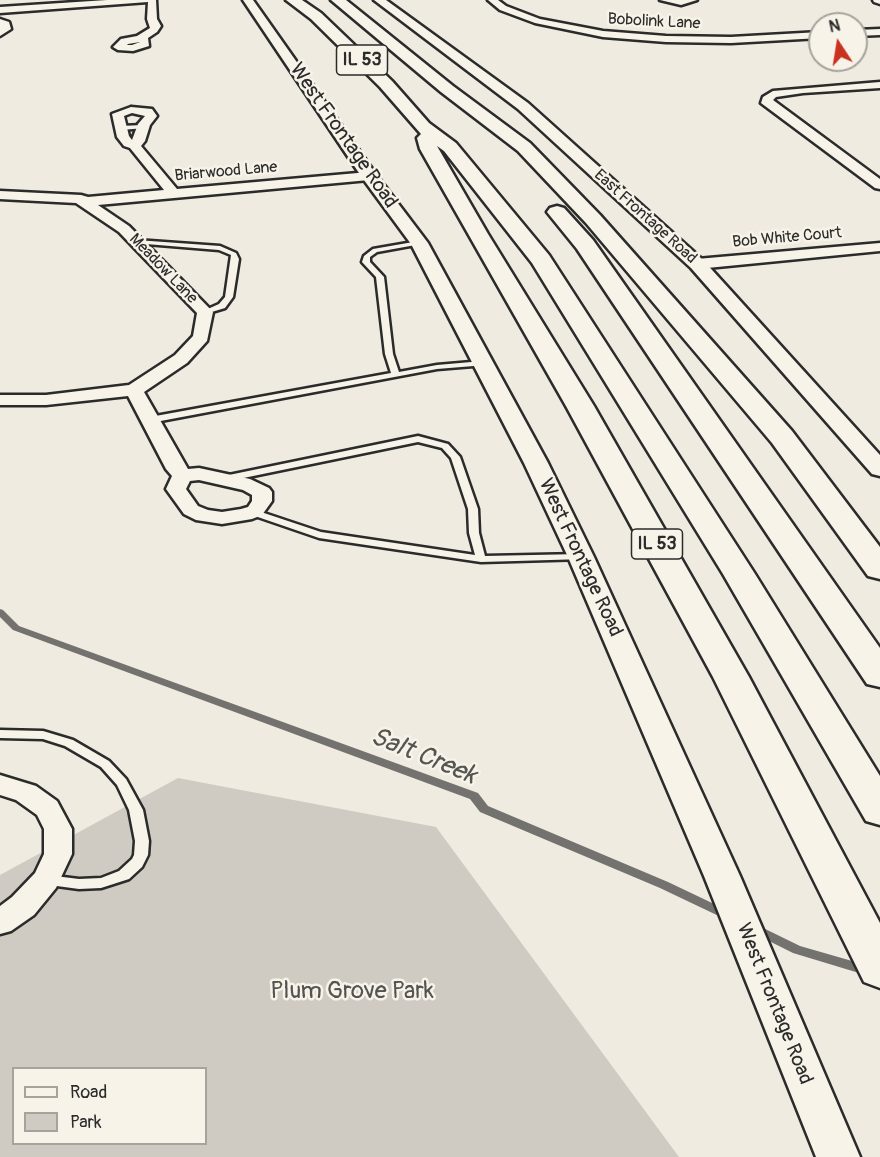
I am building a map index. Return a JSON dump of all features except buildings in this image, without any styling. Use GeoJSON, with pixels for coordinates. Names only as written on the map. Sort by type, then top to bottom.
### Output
{"type":"FeatureCollection","features":[{"type":"Feature","properties":{"kind":"highway","name":"IL 53"},"geometry":{"type":"LineString","coordinates":[[293,0],[316,16],[386,84],[423,127],[450,147],[541,260],[739,574],[880,810]]}},
{"type":"Feature","properties":{"kind":"highway","name":"IL 53"},"geometry":{"type":"LineString","coordinates":[[338,0],[447,89],[524,147],[593,219],[782,437],[880,569]]}},
{"type":"Feature","properties":{"kind":"highway","name":"IL 53"},"geometry":{"type":"LineString","coordinates":[[447,89],[585,245],[880,675]]}},
{"type":"Feature","properties":{"kind":"highway","name":"IL 53"},"geometry":{"type":"LineString","coordinates":[[423,127],[434,159],[580,406],[731,677],[880,968]]}},
{"type":"Feature","properties":{"kind":"street"},"geometry":{"type":"LineString","coordinates":[[2,5],[146,0]]}},
{"type":"Feature","properties":{"kind":"street"},"geometry":{"type":"LineString","coordinates":[[140,39],[155,28],[152,19],[152,0]]}},
{"type":"Feature","properties":{"kind":"street","name":"West Frontage Road"},"geometry":{"type":"LineString","coordinates":[[248,0],[369,176],[419,243],[536,463],[581,556],[722,876],[838,1157]]}},
{"type":"Feature","properties":{"kind":"street","name":"East Frontage Road"},"geometry":{"type":"LineString","coordinates":[[379,0],[523,106],[697,264],[880,469]]}},
{"type":"Feature","properties":{"kind":"street","name":"Bobolink Lane"},"geometry":{"type":"LineString","coordinates":[[492,0],[503,8],[538,21],[603,34],[666,39],[731,40],[808,36]]}},
{"type":"Feature","properties":{"kind":"street"},"geometry":{"type":"LineString","coordinates":[[663,0],[681,2],[693,0]]}},
{"type":"Feature","properties":{"kind":"street"},"geometry":{"type":"LineString","coordinates":[[0,22],[6,24],[6,29],[0,33]]}},
{"type":"Feature","properties":{"kind":"street"},"geometry":{"type":"LineString","coordinates":[[880,86],[773,94],[767,99],[767,103],[880,185]]}},
{"type":"Feature","properties":{"kind":"street"},"geometry":{"type":"LineString","coordinates":[[134,145],[139,141],[143,127],[151,115],[148,111],[136,110],[118,114],[124,139],[134,145],[175,195]]}},
{"type":"Feature","properties":{"kind":"street","name":"Briarwood Lane"},"geometry":{"type":"LineString","coordinates":[[0,195],[85,202],[369,176]]}},
{"type":"Feature","properties":{"kind":"street","name":"Meadow Lane"},"geometry":{"type":"LineString","coordinates":[[125,217],[150,202],[175,195]]}},
{"type":"Feature","properties":{"kind":"street","name":"Briarwood Lane"},"geometry":{"type":"LineString","coordinates":[[0,200],[29,199]]}},
{"type":"Feature","properties":{"kind":"street","name":"Meadow Lane"},"geometry":{"type":"LineString","coordinates":[[0,400],[46,400],[134,390],[181,359],[201,337],[205,312],[136,242],[125,217],[85,202]]}},
{"type":"Feature","properties":{"kind":"street","name":"Bob White Court"},"geometry":{"type":"LineString","coordinates":[[697,264],[880,247]]}},
{"type":"Feature","properties":{"kind":"street"},"geometry":{"type":"LineString","coordinates":[[134,390],[172,465],[183,475],[199,474],[250,485],[262,492],[261,505],[252,512],[222,518],[196,513],[191,510],[176,489],[183,475]]}},
{"type":"Feature","properties":{"kind":"street"},"geometry":{"type":"LineString","coordinates":[[0,785],[26,793],[47,808],[58,829],[58,854],[46,880],[23,906],[0,922]]}},
{"type":"Feature","properties":{"kind":"lane"},"geometry":{"type":"LineString","coordinates":[[121,128],[143,127]]}},
{"type":"Feature","properties":{"kind":"lane"},"geometry":{"type":"LineString","coordinates":[[136,242],[220,248],[234,254],[229,297],[222,306],[205,312]]}},
{"type":"Feature","properties":{"kind":"lane"},"geometry":{"type":"LineString","coordinates":[[396,375],[389,354],[380,277],[366,262],[367,256],[383,248],[419,243]]}},
{"type":"Feature","properties":{"kind":"lane"},"geometry":{"type":"LineString","coordinates":[[150,420],[453,365],[483,363]]}},
{"type":"Feature","properties":{"kind":"lane"},"geometry":{"type":"LineString","coordinates":[[224,479],[418,439],[445,446],[455,457],[473,509],[474,533],[480,559]]}},
{"type":"Feature","properties":{"kind":"lane"},"geometry":{"type":"LineString","coordinates":[[252,512],[319,536],[480,559],[581,556]]}},
{"type":"Feature","properties":{"kind":"lane"},"geometry":{"type":"LineString","coordinates":[[0,734],[43,735],[69,743],[105,764],[122,782],[136,810],[142,841],[141,855],[137,864],[124,875],[101,883],[78,884],[46,880]]}},
{"type":"Feature","properties":{"kind":"green space","name":"Plum Grove Park"},"geometry":{"type":"Polygon","coordinates":[[[178,778],[436,827],[679,1157],[0,1157],[0,875],[178,778]]]}},
{"type":"Feature","properties":{"kind":"waterway","name":"Salt Creek"},"geometry":{"type":"LineString","coordinates":[[0,612],[16,628],[474,796],[484,809],[664,885],[727,915]]}},
{"type":"Feature","properties":{"kind":"waterway","name":"Salt Creek"},"geometry":{"type":"LineString","coordinates":[[755,929],[797,950],[859,968]]}}]}
